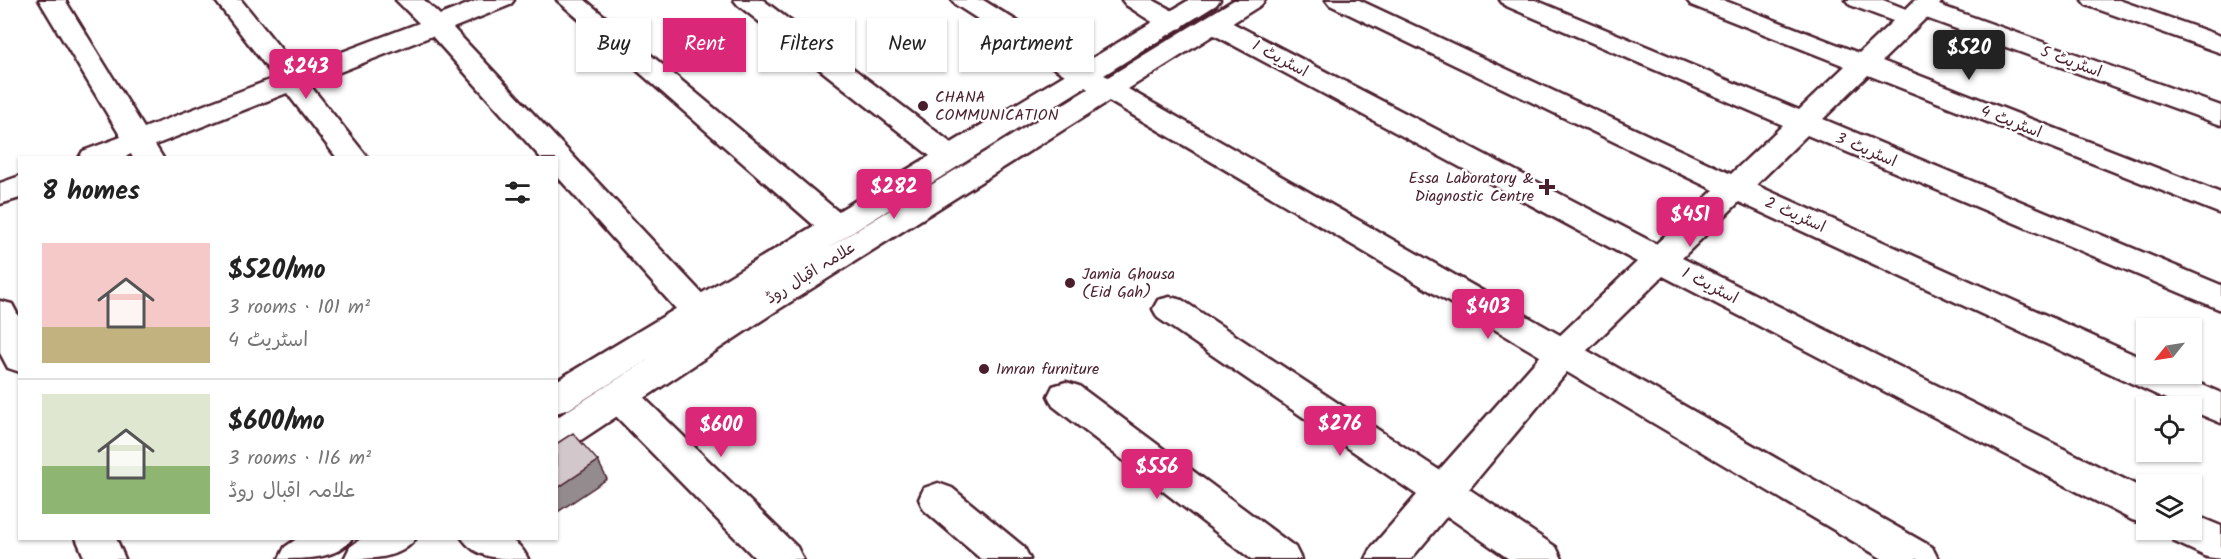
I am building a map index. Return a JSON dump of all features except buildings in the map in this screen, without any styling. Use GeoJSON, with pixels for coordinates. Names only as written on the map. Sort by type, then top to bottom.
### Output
{"type":"FeatureCollection","features":[{"type":"Feature","properties":{"kind":"street"},"geometry":{"type":"LineString","coordinates":[[52,0],[143,149]]}},
{"type":"Feature","properties":{"kind":"street"},"geometry":{"type":"LineString","coordinates":[[228,0],[351,156]]}},
{"type":"Feature","properties":{"kind":"street"},"geometry":{"type":"LineString","coordinates":[[409,0],[436,25],[556,156]]}},
{"type":"Feature","properties":{"kind":"street"},"geometry":{"type":"LineString","coordinates":[[105,156],[143,149],[292,81],[501,0]]}},
{"type":"Feature","properties":{"kind":"street"},"geometry":{"type":"LineString","coordinates":[[570,0],[836,227]]}},
{"type":"Feature","properties":{"kind":"street"},"geometry":{"type":"LineString","coordinates":[[747,0],[949,156]]}},
{"type":"Feature","properties":{"kind":"street"},"geometry":{"type":"LineString","coordinates":[[965,0],[1097,83],[1918,559]]}},
{"type":"Feature","properties":{"kind":"street"},"geometry":{"type":"LineString","coordinates":[[1135,0],[1173,22]]}},
{"type":"Feature","properties":{"kind":"street","name":"علامہ اقبال روڈ"},"geometry":{"type":"LineString","coordinates":[[558,398],[949,156],[1097,83],[1173,22],[1252,0]]}},
{"type":"Feature","properties":{"kind":"street","name":"اسٹریٹ 2"},"geometry":{"type":"LineString","coordinates":[[1340,0],[1735,188],[2221,409]]}},
{"type":"Feature","properties":{"kind":"street","name":"اسٹریٹ 3"},"geometry":{"type":"LineString","coordinates":[[1512,0],[2221,298]]}},
{"type":"Feature","properties":{"kind":"street","name":"اسٹریٹ 4"},"geometry":{"type":"LineString","coordinates":[[1700,0],[2221,204]]}},
{"type":"Feature","properties":{"kind":"street","name":"اسٹریٹ 5"},"geometry":{"type":"LineString","coordinates":[[1859,0],[1920,9],[2221,116]]}},
{"type":"Feature","properties":{"kind":"street"},"geometry":{"type":"LineString","coordinates":[[2095,0],[2221,45]]}},
{"type":"Feature","properties":{"kind":"street"},"geometry":{"type":"LineString","coordinates":[[1386,559],[1563,353],[1920,9]]}},
{"type":"Feature","properties":{"kind":"street","name":"علامہ اقبال روڈ"},"geometry":{"type":"LineString","coordinates":[[558,436],[1097,83],[1211,12]]}},
{"type":"Feature","properties":{"kind":"street","name":"اسٹریٹ 1"},"geometry":{"type":"LineString","coordinates":[[1211,12],[1659,260],[2136,503]]}},
{"type":"Feature","properties":{"kind":"street"},"geometry":{"type":"LineString","coordinates":[[558,158],[698,311]]}},
{"type":"Feature","properties":{"kind":"street"},"geometry":{"type":"LineString","coordinates":[[0,194],[18,187]]}},
{"type":"Feature","properties":{"kind":"street"},"geometry":{"type":"LineString","coordinates":[[1170,309],[1442,494],[1542,559]]}},
{"type":"Feature","properties":{"kind":"street"},"geometry":{"type":"LineString","coordinates":[[0,313],[18,354]]}},
{"type":"Feature","properties":{"kind":"street"},"geometry":{"type":"LineString","coordinates":[[619,396],[783,559]]}},
{"type":"Feature","properties":{"kind":"street"},"geometry":{"type":"LineString","coordinates":[[1066,396],[1281,559]]}},
{"type":"Feature","properties":{"kind":"street"},"geometry":{"type":"LineString","coordinates":[[938,499],[1010,559]]}},
{"type":"Feature","properties":{"kind":"street"},"geometry":{"type":"LineString","coordinates":[[2202,536],[2221,546]]}},
{"type":"Feature","properties":{"kind":"street"},"geometry":{"type":"LineString","coordinates":[[97,540],[105,559]]}},
{"type":"Feature","properties":{"kind":"street"},"geometry":{"type":"LineString","coordinates":[[299,559],[329,540]]}},
{"type":"Feature","properties":{"kind":"street"},"geometry":{"type":"LineString","coordinates":[[364,559],[393,540]]}},
{"type":"Feature","properties":{"kind":"street"},"geometry":{"type":"LineString","coordinates":[[484,540],[508,559]]}},
{"type":"Feature","properties":{"kind":"place","name":"CHANA COMMUNICATION"},"geometry":{"type":"Point","coordinates":[923,106]}},
{"type":"Feature","properties":{"kind":"place","name":"Essa Laboratory & Diagnostic Centre"},"geometry":{"type":"Point","coordinates":[1547,187]}},
{"type":"Feature","properties":{"kind":"place","name":"Jamia Ghousa (Eid Gah)"},"geometry":{"type":"Point","coordinates":[1070,283]}},
{"type":"Feature","properties":{"kind":"place","name":"Imran furniture"},"geometry":{"type":"Point","coordinates":[984,369]}}]}
